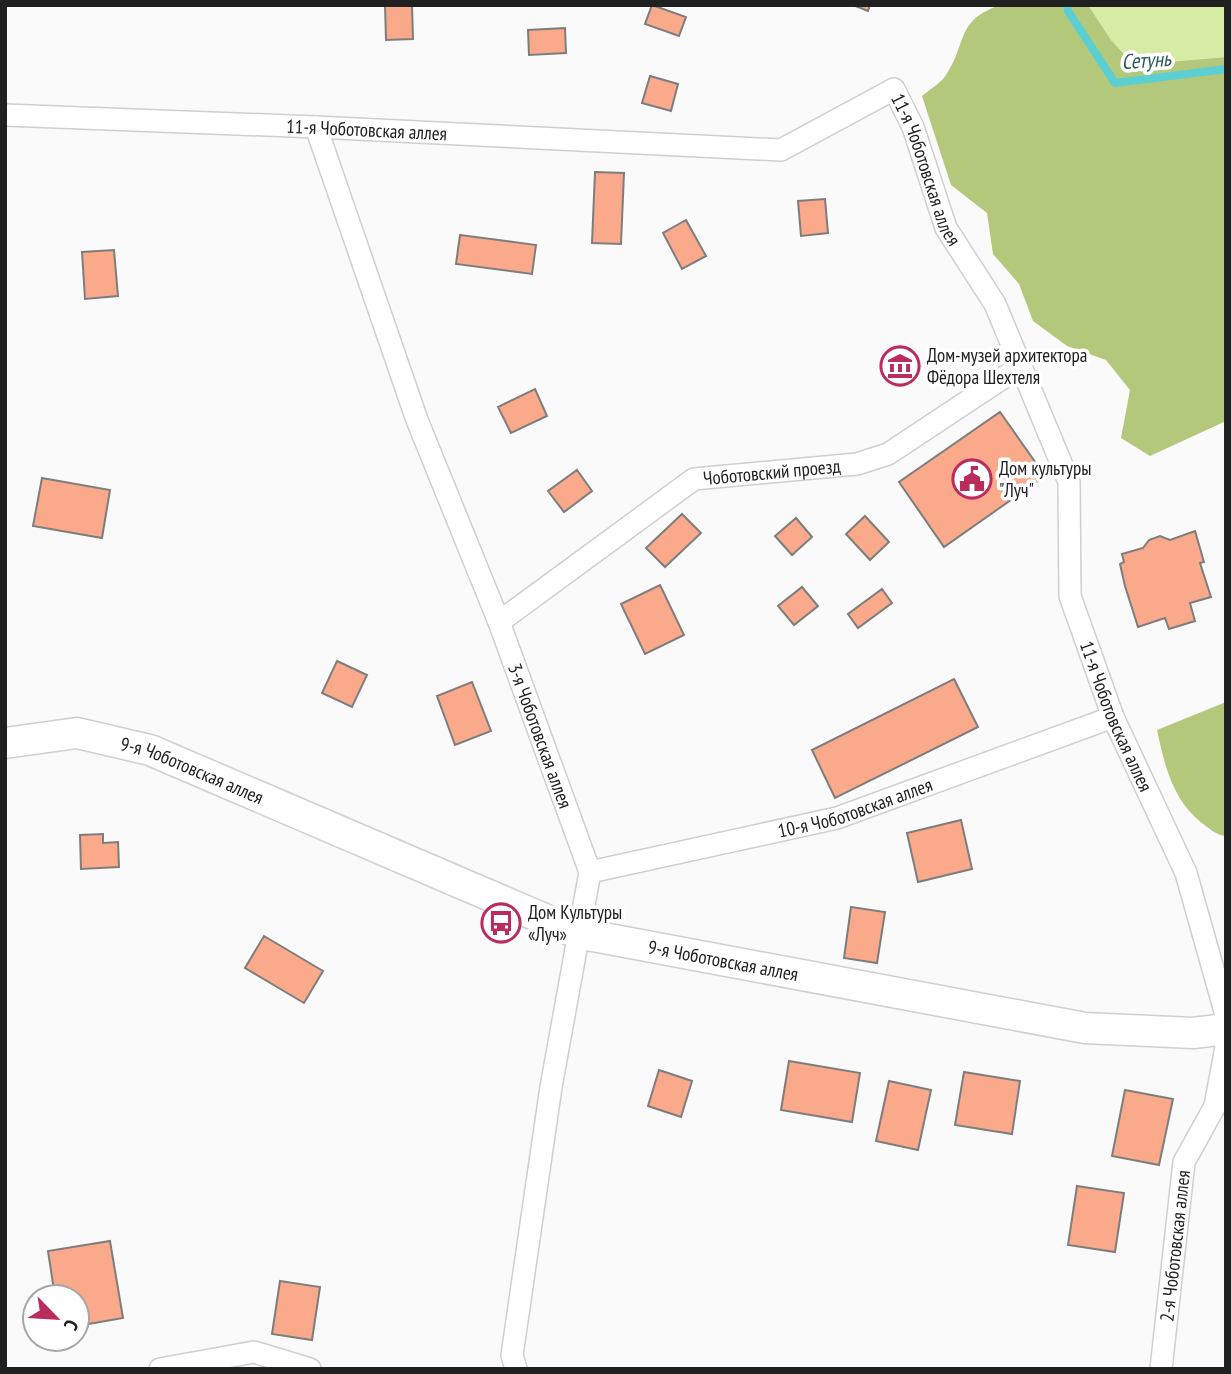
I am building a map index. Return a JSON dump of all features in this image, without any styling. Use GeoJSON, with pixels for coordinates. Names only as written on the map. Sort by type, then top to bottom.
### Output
{"type":"FeatureCollection","features":[{"type":"Feature","properties":{"kind":"street","name":"11-я Чоботовская аллея"},"geometry":{"type":"LineString","coordinates":[[5,116],[316,127],[780,150],[894,89],[913,127],[946,228],[995,304],[1069,482],[1070,596],[1113,718],[1186,873],[1226,1015]]}},
{"type":"Feature","properties":{"kind":"street","name":"3-я Чоботовская аллея"},"geometry":{"type":"LineString","coordinates":[[316,127],[417,421],[499,622],[590,872]]}},
{"type":"Feature","properties":{"kind":"street","name":"Чоботовский проезд"},"geometry":{"type":"LineString","coordinates":[[499,622],[694,479],[857,464],[888,454],[1021,366]]}},
{"type":"Feature","properties":{"kind":"street","name":"10-я Чоботовская аллея"},"geometry":{"type":"LineString","coordinates":[[590,872],[836,818],[1113,718]]}},
{"type":"Feature","properties":{"kind":"street","name":"9-я Чоботовская аллея"},"geometry":{"type":"LineString","coordinates":[[5,743],[77,733],[149,750],[577,933],[1085,1028],[1193,1034],[1226,1029]]}},
{"type":"Feature","properties":{"kind":"street"},"geometry":{"type":"LineString","coordinates":[[516,1369],[512,1355],[577,933],[590,872]]}},
{"type":"Feature","properties":{"kind":"street","name":"2-я Чоботовская аллея"},"geometry":{"type":"LineString","coordinates":[[1161,1369],[1184,1162],[1215,1106],[1226,1047]]}},
{"type":"Feature","properties":{"kind":"street"},"geometry":{"type":"LineString","coordinates":[[160,1369],[254,1352],[310,1369]]}},
{"type":"Feature","properties":{"kind":"green space"},"geometry":{"type":"Polygon","coordinates":[[[1000,5],[1088,5],[1111,40],[1134,65],[1226,57],[1226,421],[1150,456],[1121,438],[1130,390],[1106,360],[1067,346],[1033,321],[1019,284],[993,254],[987,213],[951,185],[922,96],[946,75],[969,25],[986,11],[1000,5]]]}},
{"type":"Feature","properties":{"kind":"green space"},"geometry":{"type":"Polygon","coordinates":[[[1088,5],[1226,5],[1226,57],[1134,65],[1111,40],[1088,5]]]}},
{"type":"Feature","properties":{"kind":"green space"},"geometry":{"type":"Polygon","coordinates":[[[1226,702],[1226,836],[1208,827],[1183,803],[1171,781],[1157,730],[1226,702]]]}},
{"type":"Feature","properties":{"kind":"building"},"geometry":{"type":"Polygon","coordinates":[[[385,5],[412,5],[413,39],[386,40],[385,5]]]}},
{"type":"Feature","properties":{"kind":"building"},"geometry":{"type":"Polygon","coordinates":[[[652,5],[686,17],[679,36],[645,24],[652,5]]]}},
{"type":"Feature","properties":{"kind":"building"},"geometry":{"type":"Polygon","coordinates":[[[853,5],[870,5],[868,11],[853,5]]]}},
{"type":"Feature","properties":{"kind":"building"},"geometry":{"type":"Polygon","coordinates":[[[565,28],[566,53],[529,55],[528,30],[565,28]]]}},
{"type":"Feature","properties":{"kind":"building"},"geometry":{"type":"Polygon","coordinates":[[[650,76],[678,84],[671,111],[642,103],[650,76]]]}},
{"type":"Feature","properties":{"kind":"building"},"geometry":{"type":"Polygon","coordinates":[[[595,172],[624,173],[621,244],[592,243],[595,172]]]}},
{"type":"Feature","properties":{"kind":"building"},"geometry":{"type":"Polygon","coordinates":[[[825,199],[828,233],[801,236],[798,201],[825,199]]]}},
{"type":"Feature","properties":{"kind":"building"},"geometry":{"type":"Polygon","coordinates":[[[686,220],[706,256],[682,269],[663,233],[686,220]]]}},
{"type":"Feature","properties":{"kind":"building"},"geometry":{"type":"Polygon","coordinates":[[[460,235],[536,245],[532,274],[456,264],[460,235]]]}},
{"type":"Feature","properties":{"kind":"building"},"geometry":{"type":"Polygon","coordinates":[[[114,250],[118,296],[85,299],[82,252],[114,250]]]}},
{"type":"Feature","properties":{"kind":"building"},"geometry":{"type":"Polygon","coordinates":[[[535,389],[547,416],[511,433],[498,407],[535,389]]]}},
{"type":"Feature","properties":{"kind":"building","name":"Дом культуры \"Луч\""},"geometry":{"type":"Polygon","coordinates":[[[1000,412],[1045,476],[944,547],[899,482],[1000,412]]]}},
{"type":"Feature","properties":{"kind":"building"},"geometry":{"type":"Polygon","coordinates":[[[577,470],[592,491],[564,512],[548,491],[577,470]]]}},
{"type":"Feature","properties":{"kind":"building"},"geometry":{"type":"Polygon","coordinates":[[[42,478],[110,490],[102,538],[33,526],[42,478]]]}},
{"type":"Feature","properties":{"kind":"building"},"geometry":{"type":"Polygon","coordinates":[[[682,514],[701,533],[665,567],[646,548],[682,514]]]}},
{"type":"Feature","properties":{"kind":"building"},"geometry":{"type":"Polygon","coordinates":[[[865,516],[889,542],[870,560],[846,534],[865,516]]]}},
{"type":"Feature","properties":{"kind":"building"},"geometry":{"type":"Polygon","coordinates":[[[796,518],[812,537],[792,555],[775,536],[796,518]]]}},
{"type":"Feature","properties":{"kind":"building"},"geometry":{"type":"Polygon","coordinates":[[[1195,531],[1204,562],[1200,563],[1211,597],[1190,603],[1195,621],[1169,629],[1165,618],[1138,627],[1120,564],[1124,562],[1122,554],[1143,548],[1149,540],[1160,536],[1170,540],[1195,531]]]}},
{"type":"Feature","properties":{"kind":"building"},"geometry":{"type":"Polygon","coordinates":[[[660,585],[684,635],[645,654],[621,604],[660,585]]]}},
{"type":"Feature","properties":{"kind":"building"},"geometry":{"type":"Polygon","coordinates":[[[802,587],[818,606],[794,625],[778,606],[802,587]]]}},
{"type":"Feature","properties":{"kind":"building"},"geometry":{"type":"Polygon","coordinates":[[[882,589],[892,603],[858,628],[848,614],[882,589]]]}},
{"type":"Feature","properties":{"kind":"building"},"geometry":{"type":"Polygon","coordinates":[[[337,661],[367,675],[352,707],[322,693],[337,661]]]}},
{"type":"Feature","properties":{"kind":"building"},"geometry":{"type":"Polygon","coordinates":[[[954,679],[978,727],[835,798],[812,750],[954,679]]]}},
{"type":"Feature","properties":{"kind":"building"},"geometry":{"type":"Polygon","coordinates":[[[472,682],[491,731],[455,745],[437,696],[472,682]]]}},
{"type":"Feature","properties":{"kind":"building"},"geometry":{"type":"Polygon","coordinates":[[[961,820],[972,869],[918,882],[907,833],[961,820]]]}},
{"type":"Feature","properties":{"kind":"building"},"geometry":{"type":"Polygon","coordinates":[[[103,834],[103,843],[118,842],[119,867],[81,869],[80,835],[103,834]]]}},
{"type":"Feature","properties":{"kind":"building"},"geometry":{"type":"Polygon","coordinates":[[[851,907],[885,912],[877,963],[844,958],[851,907]]]}},
{"type":"Feature","properties":{"kind":"building"},"geometry":{"type":"Polygon","coordinates":[[[264,936],[323,971],[304,1003],[245,968],[264,936]]]}},
{"type":"Feature","properties":{"kind":"building"},"geometry":{"type":"Polygon","coordinates":[[[789,1061],[860,1073],[852,1122],[781,1110],[789,1061]]]}},
{"type":"Feature","properties":{"kind":"building"},"geometry":{"type":"Polygon","coordinates":[[[659,1070],[692,1081],[681,1117],[648,1106],[659,1070]]]}},
{"type":"Feature","properties":{"kind":"building"},"geometry":{"type":"Polygon","coordinates":[[[964,1072],[1020,1081],[1012,1134],[955,1125],[964,1072]]]}},
{"type":"Feature","properties":{"kind":"building"},"geometry":{"type":"Polygon","coordinates":[[[889,1081],[931,1090],[918,1150],[876,1141],[889,1081]]]}},
{"type":"Feature","properties":{"kind":"building"},"geometry":{"type":"Polygon","coordinates":[[[1125,1090],[1173,1099],[1159,1165],[1112,1156],[1125,1090]]]}},
{"type":"Feature","properties":{"kind":"building"},"geometry":{"type":"Polygon","coordinates":[[[1077,1186],[1124,1193],[1115,1252],[1068,1245],[1077,1186]]]}},
{"type":"Feature","properties":{"kind":"building"},"geometry":{"type":"Polygon","coordinates":[[[110,1241],[123,1318],[91,1324],[91,1283],[53,1283],[48,1251],[110,1241]]]}},
{"type":"Feature","properties":{"kind":"building"},"geometry":{"type":"Polygon","coordinates":[[[280,1281],[320,1287],[312,1340],[272,1334],[280,1281]]]}},
{"type":"Feature","properties":{"kind":"waterway","name":"Сетунь"},"geometry":{"type":"LineString","coordinates":[[1067,5],[1068,11],[1115,83],[1226,69]]}},
{"type":"Feature","properties":{"kind":"place","name":"Дом-музей архитектора Фёдора Шехтеля"},"geometry":{"type":"Point","coordinates":[900,366]}},
{"type":"Feature","properties":{"kind":"place","name":"Дом культуры \"Луч\""},"geometry":{"type":"Point","coordinates":[972,479]}},
{"type":"Feature","properties":{"kind":"place","name":"Дом Культуры «Луч»"},"geometry":{"type":"Point","coordinates":[501,923]}}]}
